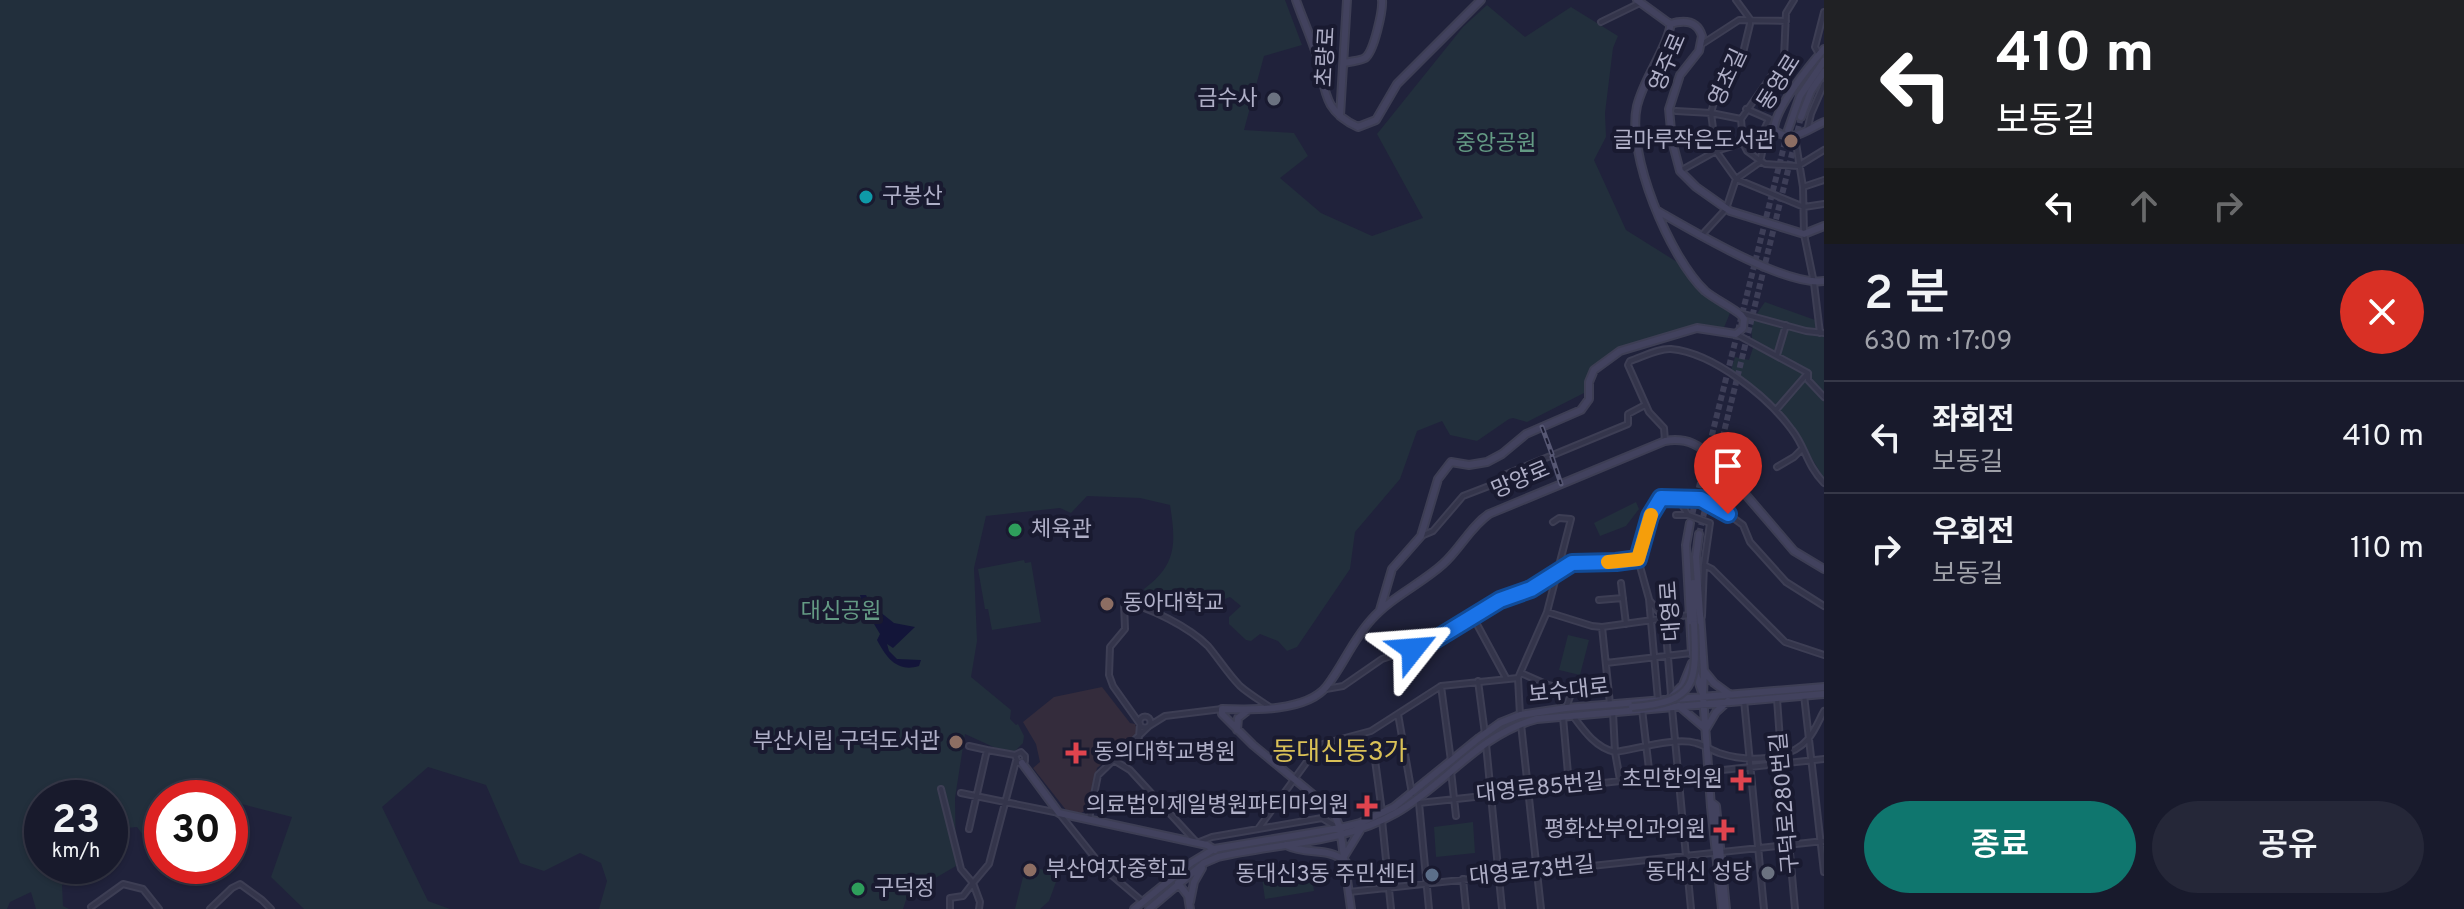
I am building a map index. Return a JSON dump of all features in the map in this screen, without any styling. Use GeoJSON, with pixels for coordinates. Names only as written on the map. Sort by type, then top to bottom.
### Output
{"type":"FeatureCollection","features":[{"type":"Feature","properties":{"kind":"main road"},"geometry":{"type":"LineString","coordinates":[[1296,0],[1318,61],[1323,91],[1340,116],[1358,127],[1376,120],[1397,84],[1481,0]]}},
{"type":"Feature","properties":{"kind":"main road","name":"초량로"},"geometry":{"type":"LineString","coordinates":[[1340,116],[1347,0]]}},
{"type":"Feature","properties":{"kind":"main road"},"geometry":{"type":"LineString","coordinates":[[1380,610],[1392,569],[1421,536],[1438,479],[1446,465],[1451,462],[1469,465],[1487,462],[1526,434],[1581,410],[1589,399],[1590,376],[1612,355],[1697,328],[1736,334],[1744,326],[1744,319],[1738,312],[1705,290],[1653,208],[1634,122],[1644,82],[1670,31],[1670,24],[1638,1]]}},
{"type":"Feature","properties":{"kind":"main road"},"geometry":{"type":"LineString","coordinates":[[1345,63],[1365,58],[1374,48],[1385,2]]}},
{"type":"Feature","properties":{"kind":"main road","name":"영주로"},"geometry":{"type":"LineString","coordinates":[[1670,24],[1681,21],[1696,25],[1700,29],[1702,44],[1680,75],[1671,98],[1669,121],[1680,171]]}},
{"type":"Feature","properties":{"kind":"main road"},"geometry":{"type":"LineString","coordinates":[[1788,130],[1800,96],[1822,55]]}},
{"type":"Feature","properties":{"kind":"main road","name":"동영로"},"geometry":{"type":"LineString","coordinates":[[1822,55],[1772,120],[1776,133],[1795,137],[1824,122]]}},
{"type":"Feature","properties":{"kind":"main road"},"geometry":{"type":"LineString","coordinates":[[1801,117],[1811,91],[1824,72]]}},
{"type":"Feature","properties":{"kind":"main road"},"geometry":{"type":"LineString","coordinates":[[1680,171],[1726,209],[1804,234],[1824,226]]}},
{"type":"Feature","properties":{"kind":"main road"},"geometry":{"type":"LineString","coordinates":[[1653,208],[1763,266],[1814,283],[1824,281]]}},
{"type":"Feature","properties":{"kind":"main road"},"geometry":{"type":"LineString","coordinates":[[1665,441],[1688,441],[1702,448],[1794,551],[1824,569]]}},
{"type":"Feature","properties":{"kind":"main road","name":"망양로"},"geometry":{"type":"LineString","coordinates":[[1324,690],[1380,610],[1445,562],[1480,520],[1665,441]]}},
{"type":"Feature","properties":{"kind":"main road","name":"대영로"},"geometry":{"type":"LineString","coordinates":[[1689,519],[1686,545],[1692,663],[1703,700]]}},
{"type":"Feature","properties":{"kind":"main road","name":"대영로"},"geometry":{"type":"LineString","coordinates":[[1699,534],[1696,557],[1704,671],[1703,700],[1724,909]]}},
{"type":"Feature","properties":{"kind":"main road"},"geometry":{"type":"LineString","coordinates":[[1537,719],[1551,713],[1670,702],[1687,687],[1695,667],[1693,584],[1696,557]]}},
{"type":"Feature","properties":{"kind":"main road"},"geometry":{"type":"LineString","coordinates":[[1670,698],[1683,685],[1692,663]]}},
{"type":"Feature","properties":{"kind":"main road"},"geometry":{"type":"LineString","coordinates":[[1676,707],[1706,729],[1728,698],[1704,671]]}},
{"type":"Feature","properties":{"kind":"main road","name":"보수대로"},"geometry":{"type":"LineString","coordinates":[[1134,909],[1214,849],[1361,829],[1417,796],[1520,719],[1573,716],[1670,698],[1703,700],[1824,687]]}},
{"type":"Feature","properties":{"kind":"main road"},"geometry":{"type":"LineString","coordinates":[[1324,690],[1309,699],[1271,708],[1222,709],[1222,714],[1333,811],[1341,832],[1351,909]]}},
{"type":"Feature","properties":{"kind":"main road","name":"보수대로"},"geometry":{"type":"LineString","coordinates":[[1728,698],[1824,694]]}},
{"type":"Feature","properties":{"kind":"main road","name":"보수대로"},"geometry":{"type":"LineString","coordinates":[[1417,796],[1451,761],[1500,723],[1566,708],[1642,709],[1676,707],[1703,700]]}},
{"type":"Feature","properties":{"kind":"main road"},"geometry":{"type":"LineString","coordinates":[[1237,730],[1239,715],[1253,710]]}},
{"type":"Feature","properties":{"kind":"main road"},"geometry":{"type":"LineString","coordinates":[[1018,760],[1059,813],[1197,843],[1214,849],[1218,857]]}},
{"type":"Feature","properties":{"kind":"main road","name":"보수대로"},"geometry":{"type":"LineString","coordinates":[[1149,909],[1204,863],[1218,857],[1341,832],[1382,816]]}},
{"type":"Feature","properties":{"kind":"main road"},"geometry":{"type":"LineString","coordinates":[[1345,859],[1361,829]]}},
{"type":"Feature","properties":{"kind":"main road"},"geometry":{"type":"LineString","coordinates":[[1286,845],[1301,852],[1336,854],[1345,859]]}},
{"type":"Feature","properties":{"kind":"main road"},"geometry":{"type":"LineString","coordinates":[[1190,906],[1194,882],[1204,863]]}},
{"type":"Feature","properties":{"kind":"main road"},"geometry":{"type":"LineString","coordinates":[[1173,877],[1190,906]]}},
{"type":"Feature","properties":{"kind":"street","name":"영초길"},"geometry":{"type":"LineString","coordinates":[[1736,0],[1750,19],[1742,57],[1714,102],[1711,113],[1716,151],[1736,179]]}},
{"type":"Feature","properties":{"kind":"street"},"geometry":{"type":"LineString","coordinates":[[1794,0],[1786,13],[1784,58],[1741,119],[1743,143],[1747,151],[1765,164],[1798,166],[1824,150]]}},
{"type":"Feature","properties":{"kind":"street"},"geometry":{"type":"LineString","coordinates":[[1601,22],[1638,1]]}},
{"type":"Feature","properties":{"kind":"street"},"geometry":{"type":"LineString","coordinates":[[1822,55],[1815,47],[1824,12]]}},
{"type":"Feature","properties":{"kind":"street","name":"영초길"},"geometry":{"type":"LineString","coordinates":[[1702,44],[1739,20],[1750,19]]}},
{"type":"Feature","properties":{"kind":"street"},"geometry":{"type":"LineString","coordinates":[[1750,19],[1786,21]]}},
{"type":"Feature","properties":{"kind":"street"},"geometry":{"type":"LineString","coordinates":[[1807,131],[1824,84]]}},
{"type":"Feature","properties":{"kind":"street"},"geometry":{"type":"LineString","coordinates":[[1701,236],[1726,209],[1736,179],[1760,162],[1765,139],[1763,132],[1772,120],[1746,109]]}},
{"type":"Feature","properties":{"kind":"street"},"geometry":{"type":"LineString","coordinates":[[1676,111],[1741,119]]}},
{"type":"Feature","properties":{"kind":"street"},"geometry":{"type":"LineString","coordinates":[[1672,141],[1712,129]]}},
{"type":"Feature","properties":{"kind":"street"},"geometry":{"type":"LineString","coordinates":[[1738,312],[1822,333],[1804,234],[1803,187],[1795,137]]}},
{"type":"Feature","properties":{"kind":"street"},"geometry":{"type":"LineString","coordinates":[[1680,171],[1716,151],[1743,143]]}},
{"type":"Feature","properties":{"kind":"street"},"geometry":{"type":"LineString","coordinates":[[1736,179],[1804,207],[1824,204]]}},
{"type":"Feature","properties":{"kind":"street"},"geometry":{"type":"LineString","coordinates":[[1803,187],[1824,180]]}},
{"type":"Feature","properties":{"kind":"street"},"geometry":{"type":"LineString","coordinates":[[1777,355],[1786,325]]}},
{"type":"Feature","properties":{"kind":"street"},"geometry":{"type":"LineString","coordinates":[[1736,334],[1808,373]]}},
{"type":"Feature","properties":{"kind":"street"},"geometry":{"type":"LineString","coordinates":[[1665,441],[1661,422],[1649,412],[1628,365],[1630,361],[1668,348],[1725,369],[1776,410],[1794,432],[1803,455],[1824,483]]}},
{"type":"Feature","properties":{"kind":"street"},"geometry":{"type":"LineString","coordinates":[[1808,373],[1808,380],[1824,397]]}},
{"type":"Feature","properties":{"kind":"street"},"geometry":{"type":"LineString","coordinates":[[1776,410],[1808,373]]}},
{"type":"Feature","properties":{"kind":"street"},"geometry":{"type":"LineString","coordinates":[[1421,536],[1433,531],[1463,496],[1502,481],[1502,476],[1628,424],[1628,414],[1645,405]]}},
{"type":"Feature","properties":{"kind":"street"},"geometry":{"type":"LineString","coordinates":[[1777,467],[1802,449]]}},
{"type":"Feature","properties":{"kind":"street"},"geometry":{"type":"LineString","coordinates":[[1658,700],[1649,599],[1638,559],[1655,505],[1661,498],[1701,499],[1743,525],[1750,542],[1786,582],[1824,606]]}},
{"type":"Feature","properties":{"kind":"street"},"geometry":{"type":"LineString","coordinates":[[1678,498],[1689,519]]}},
{"type":"Feature","properties":{"kind":"street"},"geometry":{"type":"LineString","coordinates":[[1676,515],[1710,523],[1700,630]]}},
{"type":"Feature","properties":{"kind":"street"},"geometry":{"type":"LineString","coordinates":[[1541,909],[1520,719],[1519,675],[1547,612],[1571,519],[1559,518],[1553,522]]}},
{"type":"Feature","properties":{"kind":"street"},"geometry":{"type":"LineString","coordinates":[[1324,690],[1343,686],[1382,659],[1428,644],[1500,600],[1531,589],[1572,563],[1638,559]]}},
{"type":"Feature","properties":{"kind":"street"},"geometry":{"type":"LineString","coordinates":[[1704,565],[1712,569],[1785,642],[1824,655]]}},
{"type":"Feature","properties":{"kind":"street"},"geometry":{"type":"LineString","coordinates":[[1621,583],[1626,624]]}},
{"type":"Feature","properties":{"kind":"street"},"geometry":{"type":"LineString","coordinates":[[1599,600],[1623,598]]}},
{"type":"Feature","properties":{"kind":"street"},"geometry":{"type":"LineString","coordinates":[[1649,599],[1665,620],[1670,698]]}},
{"type":"Feature","properties":{"kind":"street"},"geometry":{"type":"LineString","coordinates":[[1149,726],[1144,728],[1140,724],[1113,686],[1109,675],[1109,653],[1113,642],[1125,629],[1124,603],[1190,631],[1209,647],[1224,670],[1271,708]]}},
{"type":"Feature","properties":{"kind":"street"},"geometry":{"type":"LineString","coordinates":[[1125,616],[1130,609],[1140,608]]}},
{"type":"Feature","properties":{"kind":"street"},"geometry":{"type":"LineString","coordinates":[[1547,612],[1602,627],[1689,615]]}},
{"type":"Feature","properties":{"kind":"street"},"geometry":{"type":"LineString","coordinates":[[1472,616],[1506,678]]}},
{"type":"Feature","properties":{"kind":"street"},"geometry":{"type":"LineString","coordinates":[[1602,627],[1620,780]]}},
{"type":"Feature","properties":{"kind":"street"},"geometry":{"type":"LineString","coordinates":[[1606,663],[1692,653]]}},
{"type":"Feature","properties":{"kind":"street"},"geometry":{"type":"LineString","coordinates":[[1258,829],[1319,745],[1371,731],[1441,686],[1519,675],[1572,691],[1566,708]]}},
{"type":"Feature","properties":{"kind":"street"},"geometry":{"type":"LineString","coordinates":[[1478,681],[1485,734]]}},
{"type":"Feature","properties":{"kind":"street"},"geometry":{"type":"LineString","coordinates":[[1441,686],[1451,761]]}},
{"type":"Feature","properties":{"kind":"street"},"geometry":{"type":"LineString","coordinates":[[1804,695],[1824,872]]}},
{"type":"Feature","properties":{"kind":"street","name":"구덕로280번길"},"geometry":{"type":"LineString","coordinates":[[1776,697],[1795,909]]}},
{"type":"Feature","properties":{"kind":"street"},"geometry":{"type":"LineString","coordinates":[[1744,699],[1764,909]]}},
{"type":"Feature","properties":{"kind":"street"},"geometry":{"type":"LineString","coordinates":[[1676,707],[1676,742],[1691,909]]}},
{"type":"Feature","properties":{"kind":"street"},"geometry":{"type":"LineString","coordinates":[[1134,714],[1165,716],[1222,709]]}},
{"type":"Feature","properties":{"kind":"street"},"geometry":{"type":"LineString","coordinates":[[1642,709],[1650,778]]}},
{"type":"Feature","properties":{"kind":"street"},"geometry":{"type":"LineString","coordinates":[[1573,716],[1586,733],[1607,750],[1615,752],[1676,742],[1695,743],[1736,757],[1749,758],[1781,756],[1808,739],[1824,711]]}},
{"type":"Feature","properties":{"kind":"street"},"geometry":{"type":"LineString","coordinates":[[1398,714],[1417,796],[1429,909]]}},
{"type":"Feature","properties":{"kind":"street"},"geometry":{"type":"LineString","coordinates":[[1089,819],[1098,775],[1149,726],[1165,716]]}},
{"type":"Feature","properties":{"kind":"street"},"geometry":{"type":"LineString","coordinates":[[1139,737],[1141,719],[1146,717]]}},
{"type":"Feature","properties":{"kind":"street"},"geometry":{"type":"LineString","coordinates":[[1146,717],[1150,719],[1149,726]]}},
{"type":"Feature","properties":{"kind":"street"},"geometry":{"type":"LineString","coordinates":[[1563,717],[1569,785]]}},
{"type":"Feature","properties":{"kind":"street"},"geometry":{"type":"LineString","coordinates":[[1486,743],[1502,909]]}},
{"type":"Feature","properties":{"kind":"street"},"geometry":{"type":"LineString","coordinates":[[950,909],[950,898],[963,896],[989,864],[1018,760],[969,746]]}},
{"type":"Feature","properties":{"kind":"street"},"geometry":{"type":"LineString","coordinates":[[969,829],[987,750]]}},
{"type":"Feature","properties":{"kind":"street"},"geometry":{"type":"LineString","coordinates":[[1112,759],[1130,770],[1197,843],[1212,837],[1322,818],[1341,832]]}},
{"type":"Feature","properties":{"kind":"street","name":"대영로85번길"},"geometry":{"type":"LineString","coordinates":[[1417,796],[1454,798],[1824,759]]}},
{"type":"Feature","properties":{"kind":"street"},"geometry":{"type":"LineString","coordinates":[[1375,760],[1391,909]]}},
{"type":"Feature","properties":{"kind":"street"},"geometry":{"type":"LineString","coordinates":[[1451,770],[1456,816]]}},
{"type":"Feature","properties":{"kind":"street"},"geometry":{"type":"LineString","coordinates":[[941,789],[961,869],[973,883],[980,902],[979,909]]}},
{"type":"Feature","properties":{"kind":"street"},"geometry":{"type":"LineString","coordinates":[[961,793],[1059,813],[1103,868],[1143,902]]}},
{"type":"Feature","properties":{"kind":"street","name":"대영로73번길"},"geometry":{"type":"LineString","coordinates":[[1349,892],[1822,841]]}},
{"type":"Feature","properties":{"kind":"street"},"geometry":{"type":"LineString","coordinates":[[1463,879],[1466,909]]}},
{"type":"Feature","properties":{"kind":"street"},"geometry":{"type":"LineString","coordinates":[[91,907],[123,884],[143,889],[159,909]]}},
{"type":"Feature","properties":{"kind":"street"},"geometry":{"type":"LineString","coordinates":[[210,909],[240,884],[271,909]]}},
{"type":"Feature","properties":{"kind":"shaded area"},"geometry":{"type":"Polygon","coordinates":[[[860,595],[866,595],[870,604],[894,623],[915,627],[893,648],[887,644],[897,659],[921,660],[919,666],[904,667],[888,658],[877,640],[880,634],[860,610],[863,606],[860,595]]]}},
{"type":"Feature","properties":{"kind":"shaded area","name":"동의대학교병원"},"geometry":{"type":"Polygon","coordinates":[[[1102,687],[1130,723],[1135,724],[1138,733],[1097,768],[1089,808],[1081,813],[1066,810],[1033,768],[1040,762],[1036,744],[1023,722],[1054,697],[1102,687]]]}},
{"type":"Feature","properties":{"kind":"green space"},"geometry":{"type":"Polygon","coordinates":[[[0,0],[1285,0],[1302,45],[1264,56],[1244,130],[1294,133],[1308,156],[1280,178],[1321,213],[1372,236],[1423,218],[1377,134],[1463,27],[1487,5],[1525,37],[1571,7],[1618,36],[1613,48],[1605,113],[1606,137],[1594,160],[1626,230],[1685,267],[1703,292],[1730,313],[1723,330],[1709,327],[1618,349],[1591,367],[1584,393],[1527,422],[1509,419],[1477,441],[1450,435],[1442,421],[1417,431],[1400,479],[1355,532],[1350,569],[1297,647],[1287,651],[1278,641],[1260,634],[1251,641],[1246,640],[1229,624],[1229,617],[1241,606],[1230,597],[1195,611],[1179,601],[1149,603],[1144,589],[1163,571],[1172,552],[1170,505],[1140,498],[1087,496],[1071,513],[1060,508],[986,516],[974,568],[977,641],[971,677],[1011,710],[1010,719],[1018,724],[1024,736],[1023,743],[1011,755],[965,734],[955,798],[956,866],[908,894],[903,909],[599,909],[607,881],[601,863],[580,853],[544,871],[520,863],[486,785],[428,767],[382,807],[428,901],[450,909],[304,909],[271,877],[292,817],[248,806],[248,780],[144,780],[144,836],[137,827],[128,828],[128,780],[24,780],[24,884],[64,884],[63,906],[69,909],[36,909],[31,892],[10,902],[7,909],[0,909],[0,0]]]}},
{"type":"Feature","properties":{"kind":"green space"},"geometry":{"type":"Polygon","coordinates":[[[1765,302],[1818,321],[1820,336],[1824,336],[1824,479],[1784,419],[1731,370],[1735,357],[1749,360],[1754,345],[1753,323],[1765,302]]]}},
{"type":"Feature","properties":{"kind":"green space"},"geometry":{"type":"Polygon","coordinates":[[[1636,502],[1639,509],[1626,526],[1600,536],[1594,523],[1636,502]]]}},
{"type":"Feature","properties":{"kind":"green space"},"geometry":{"type":"Polygon","coordinates":[[[1024,560],[1025,563],[1031,562],[1041,622],[992,630],[978,569],[1024,560]]]}},
{"type":"Feature","properties":{"kind":"green space"},"geometry":{"type":"Polygon","coordinates":[[[1568,635],[1589,640],[1580,675],[1559,670],[1568,635]]]}},
{"type":"Feature","properties":{"kind":"green space"},"geometry":{"type":"Polygon","coordinates":[[[1473,822],[1475,853],[1436,857],[1434,827],[1473,822]]]}},
{"type":"Feature","properties":{"kind":"green space"},"geometry":{"type":"Polygon","coordinates":[[[1026,865],[1051,872],[1056,882],[1049,901],[1040,909],[1015,909],[1026,865]]]}},
{"type":"Feature","properties":{"kind":"green space"},"geometry":{"type":"Polygon","coordinates":[[[1311,870],[1314,891],[1265,899],[1262,878],[1311,870]]]}},
{"type":"Feature","properties":{"kind":"tunnel"},"geometry":{"type":"LineString","coordinates":[[1699,534],[1801,117]]}},
{"type":"Feature","properties":{"kind":"tunnel"},"geometry":{"type":"LineString","coordinates":[[1690,523],[1787,134]]}},
{"type":"Feature","properties":{"kind":"railway"},"geometry":{"type":"LineString","coordinates":[[1542,427],[1552,454]]}},
{"type":"Feature","properties":{"kind":"railway"},"geometry":{"type":"LineString","coordinates":[[1552,457],[1561,484]]}},
{"type":"Feature","properties":{"kind":"slow traffic"},"geometry":{"type":"LineString","coordinates":[[1608,562],[1638,559],[1651,515]]}},
{"type":"Feature","properties":{"kind":"place","name":"금수사"},"geometry":{"type":"Point","coordinates":[1274,99]}},
{"type":"Feature","properties":{"kind":"place","name":"글마루작은도서관"},"geometry":{"type":"Point","coordinates":[1791,141]}},
{"type":"Feature","properties":{"kind":"place","name":"구봉산"},"geometry":{"type":"Point","coordinates":[866,197]}},
{"type":"Feature","properties":{"kind":"place","name":"체육관"},"geometry":{"type":"Point","coordinates":[1015,530]}},
{"type":"Feature","properties":{"kind":"place","name":"동아대학교"},"geometry":{"type":"Point","coordinates":[1107,604]}},
{"type":"Feature","properties":{"kind":"place","name":"부산시립 구덕도서관"},"geometry":{"type":"Point","coordinates":[956,742]}},
{"type":"Feature","properties":{"kind":"place","name":"동의대학교병원"},"geometry":{"type":"Point","coordinates":[1076,753]}},
{"type":"Feature","properties":{"kind":"place","name":"초민한의원"},"geometry":{"type":"Point","coordinates":[1741,780]}},
{"type":"Feature","properties":{"kind":"place","name":"의료법인제일병원파티마의원"},"geometry":{"type":"Point","coordinates":[1367,806]}},
{"type":"Feature","properties":{"kind":"place","name":"평화산부인과의원"},"geometry":{"type":"Point","coordinates":[1724,830]}},
{"type":"Feature","properties":{"kind":"place","name":"부산여자중학교"},"geometry":{"type":"Point","coordinates":[1030,870]}},
{"type":"Feature","properties":{"kind":"place","name":"동대신 성당"},"geometry":{"type":"Point","coordinates":[1768,873]}},
{"type":"Feature","properties":{"kind":"place","name":"동대신3동 주민센터"},"geometry":{"type":"Point","coordinates":[1432,875]}},
{"type":"Feature","properties":{"kind":"place","name":"구덕정"},"geometry":{"type":"Point","coordinates":[858,889]}},
{"type":"Feature","properties":{"kind":"district","name":"동대신동3가"},"geometry":{"type":"Point","coordinates":[1340,753]}},
{"type":"Feature","properties":{"kind":"route"},"geometry":{"type":"LineString","coordinates":[[1413,649],[1428,644],[1500,600],[1531,589],[1572,563],[1638,559],[1650,516],[1661,498],[1701,499],[1728,514]]}},
{"type":"Feature","properties":{"kind":"park label","name":"중앙공원"},"geometry":{"type":"Point","coordinates":[1496,144]}},
{"type":"Feature","properties":{"kind":"park label","name":"대신공원"},"geometry":{"type":"Point","coordinates":[841,612]}}]}
